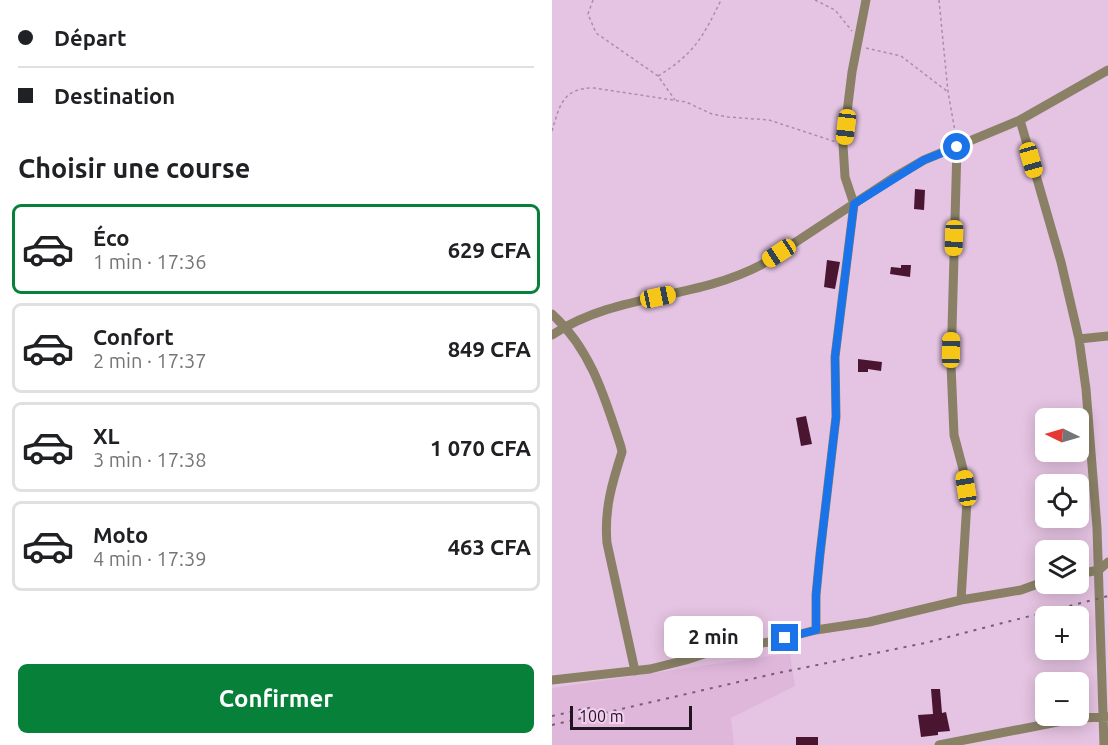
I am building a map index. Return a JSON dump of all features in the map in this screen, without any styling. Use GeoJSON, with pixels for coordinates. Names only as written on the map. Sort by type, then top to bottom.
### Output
{"type":"FeatureCollection","features":[{"type":"Feature","properties":{"kind":"street"},"geometry":{"type":"LineString","coordinates":[[816,630],[816,595],[836,417],[835,357],[854,204],[845,177],[843,145],[856,46],[866,0]]}},
{"type":"Feature","properties":{"kind":"street"},"geometry":{"type":"LineString","coordinates":[[552,335],[591,313],[697,289],[740,276],[924,160],[1020,120],[1108,70]]}},
{"type":"Feature","properties":{"kind":"street"},"geometry":{"type":"LineString","coordinates":[[1020,120],[1060,262],[1078,339],[1091,446],[1099,570],[1106,717],[1104,745]]}},
{"type":"Feature","properties":{"kind":"street"},"geometry":{"type":"LineString","coordinates":[[957,147],[951,365],[954,435],[963,470],[967,501],[961,600]]}},
{"type":"Feature","properties":{"kind":"street"},"geometry":{"type":"LineString","coordinates":[[552,314],[566,326],[593,369],[621,447],[622,452],[607,506],[607,543],[635,671]]}},
{"type":"Feature","properties":{"kind":"street"},"geometry":{"type":"LineString","coordinates":[[1078,339],[1108,336]]}},
{"type":"Feature","properties":{"kind":"street"},"geometry":{"type":"LineString","coordinates":[[1089,572],[1099,570],[1108,562]]}},
{"type":"Feature","properties":{"kind":"street"},"geometry":{"type":"LineString","coordinates":[[552,680],[635,671],[686,660],[719,649],[769,642],[816,630],[858,624],[961,600],[1021,590],[1035,585]]}},
{"type":"Feature","properties":{"kind":"street"},"geometry":{"type":"LineString","coordinates":[[939,745],[1078,718],[1106,717]]}},
{"type":"Feature","properties":{"kind":"path"},"geometry":{"type":"LineString","coordinates":[[593,0],[588,14],[596,33],[658,76],[675,100]]}},
{"type":"Feature","properties":{"kind":"path"},"geometry":{"type":"LineString","coordinates":[[658,76],[686,57],[692,50],[707,28],[721,0]]}},
{"type":"Feature","properties":{"kind":"path"},"geometry":{"type":"LineString","coordinates":[[815,0],[835,10],[848,28],[858,36]]}},
{"type":"Feature","properties":{"kind":"path"},"geometry":{"type":"LineString","coordinates":[[939,0],[948,92],[957,147]]}},
{"type":"Feature","properties":{"kind":"path"},"geometry":{"type":"LineString","coordinates":[[856,46],[901,56],[948,92]]}},
{"type":"Feature","properties":{"kind":"path"},"geometry":{"type":"LineString","coordinates":[[552,130],[559,109],[567,96],[580,88],[594,88],[686,102],[720,116],[769,120],[843,145]]}},
{"type":"Feature","properties":{"kind":"shaded area"},"geometry":{"type":"Polygon","coordinates":[[[790,653],[795,686],[731,718],[734,745],[552,745],[552,688],[790,653]]]}},
{"type":"Feature","properties":{"kind":"building"},"geometry":{"type":"Polygon","coordinates":[[[915,189],[925,190],[924,210],[914,209],[915,189]]]}},
{"type":"Feature","properties":{"kind":"building"},"geometry":{"type":"Polygon","coordinates":[[[827,260],[840,262],[835,289],[824,287],[827,260]]]}},
{"type":"Feature","properties":{"kind":"building"},"geometry":{"type":"Polygon","coordinates":[[[901,265],[911,265],[910,277],[890,274],[891,267],[901,268],[901,265]]]}},
{"type":"Feature","properties":{"kind":"building"},"geometry":{"type":"Polygon","coordinates":[[[858,359],[882,362],[881,371],[868,369],[868,372],[858,372],[858,359]]]}},
{"type":"Feature","properties":{"kind":"building"},"geometry":{"type":"Polygon","coordinates":[[[806,416],[812,444],[801,446],[796,418],[806,416]]]}},
{"type":"Feature","properties":{"kind":"building"},"geometry":{"type":"Polygon","coordinates":[[[931,689],[940,689],[942,713],[946,712],[950,731],[921,737],[918,715],[933,714],[931,689]]]}},
{"type":"Feature","properties":{"kind":"building"},"geometry":{"type":"Polygon","coordinates":[[[796,737],[818,737],[818,745],[796,745],[796,737]]]}},
{"type":"Feature","properties":{"kind":"railway"},"geometry":{"type":"LineString","coordinates":[[552,725],[773,674],[925,643],[1108,596]]}},
{"type":"Feature","properties":{"kind":"railway"},"geometry":{"type":"LineString","coordinates":[[552,716],[593,707]]}},
{"type":"Feature","properties":{"kind":"route"},"geometry":{"type":"LineString","coordinates":[[785,638],[816,630],[816,595],[836,417],[835,357],[854,204],[924,160],[957,147]]}}]}
